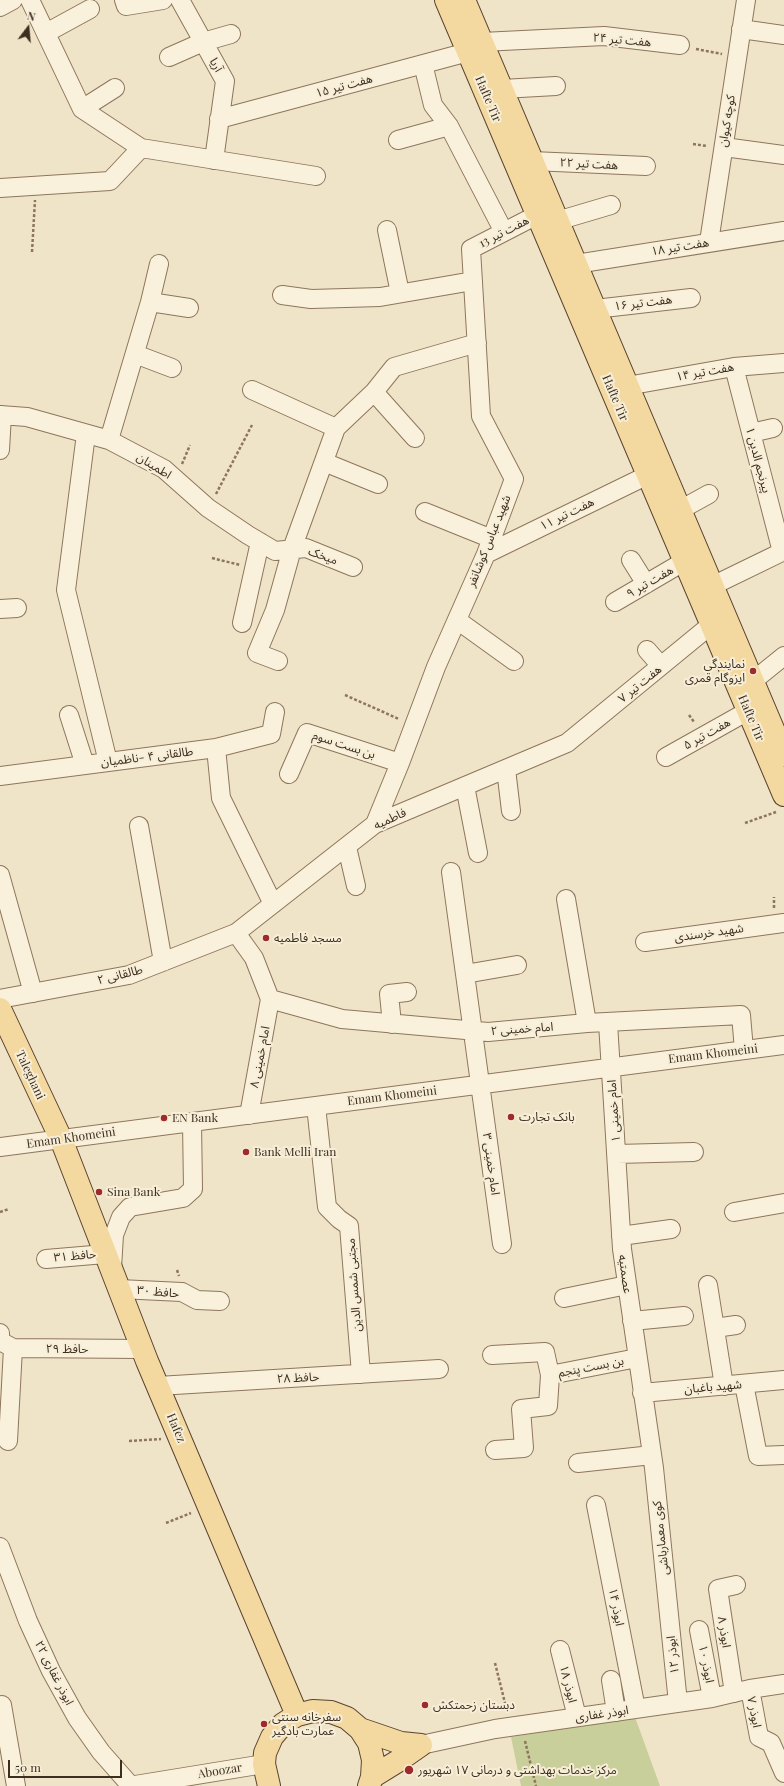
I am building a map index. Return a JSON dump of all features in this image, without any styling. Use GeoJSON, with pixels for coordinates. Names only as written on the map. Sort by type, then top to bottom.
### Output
{"type":"FeatureCollection","features":[{"type":"Feature","properties":{"kind":"main road","name":"Hafte Tir"},"geometry":{"type":"LineString","coordinates":[[446,0],[502,89],[532,161],[547,218],[576,264],[680,510],[705,589],[712,624],[748,711],[781,803]]}},
{"type":"Feature","properties":{"kind":"main road","name":"Hafte Tir"},"geometry":{"type":"LineString","coordinates":[[464,0],[475,47],[547,218],[648,475],[685,561],[705,589],[779,730],[784,755]]}},
{"type":"Feature","properties":{"kind":"main road","name":"Taleghani"},"geometry":{"type":"LineString","coordinates":[[0,1010],[61,1139]]}},
{"type":"Feature","properties":{"kind":"main road","name":"Hafez"},"geometry":{"type":"LineString","coordinates":[[61,1139],[142,1349],[297,1715]]}},
{"type":"Feature","properties":{"kind":"main road"},"geometry":{"type":"LineString","coordinates":[[269,1786],[264,1764],[266,1753],[272,1737],[283,1724],[297,1715],[314,1711],[331,1712],[347,1718],[360,1729],[369,1743],[374,1760],[371,1781]]}},
{"type":"Feature","properties":{"kind":"main road"},"geometry":{"type":"LineString","coordinates":[[360,1729],[401,1743],[421,1745]]}},
{"type":"Feature","properties":{"kind":"main road"},"geometry":{"type":"LineString","coordinates":[[371,1781],[421,1745]]}},
{"type":"Feature","properties":{"kind":"street"},"geometry":{"type":"LineString","coordinates":[[0,7],[13,0]]}},
{"type":"Feature","properties":{"kind":"street"},"geometry":{"type":"LineString","coordinates":[[30,0],[82,109],[141,148],[316,176]]}},
{"type":"Feature","properties":{"kind":"street"},"geometry":{"type":"LineString","coordinates":[[124,0],[126,6],[163,0]]}},
{"type":"Feature","properties":{"kind":"street","name":"آریا"},"geometry":{"type":"LineString","coordinates":[[180,0],[224,81],[214,160]]}},
{"type":"Feature","properties":{"kind":"street","name":"کوچه کیوان"},"geometry":{"type":"LineString","coordinates":[[709,242],[746,0]]}},
{"type":"Feature","properties":{"kind":"street"},"geometry":{"type":"LineString","coordinates":[[46,33],[90,9]]}},
{"type":"Feature","properties":{"kind":"street"},"geometry":{"type":"LineString","coordinates":[[741,29],[784,35]]}},
{"type":"Feature","properties":{"kind":"street"},"geometry":{"type":"LineString","coordinates":[[169,57],[203,42],[231,34]]}},
{"type":"Feature","properties":{"kind":"street","name":"هفت تیر ۲۴"},"geometry":{"type":"LineString","coordinates":[[475,47],[604,36],[680,45]]}},
{"type":"Feature","properties":{"kind":"street","name":"هفت تیر ۱۵"},"geometry":{"type":"LineString","coordinates":[[219,119],[423,64],[475,47]]}},
{"type":"Feature","properties":{"kind":"street"},"geometry":{"type":"LineString","coordinates":[[423,64],[433,105],[449,126],[504,232]]}},
{"type":"Feature","properties":{"kind":"street"},"geometry":{"type":"LineString","coordinates":[[502,89],[556,86]]}},
{"type":"Feature","properties":{"kind":"street"},"geometry":{"type":"LineString","coordinates":[[82,109],[115,88]]}},
{"type":"Feature","properties":{"kind":"street"},"geometry":{"type":"LineString","coordinates":[[398,140],[449,126]]}},
{"type":"Feature","properties":{"kind":"street"},"geometry":{"type":"LineString","coordinates":[[724,147],[784,154]]}},
{"type":"Feature","properties":{"kind":"street"},"geometry":{"type":"LineString","coordinates":[[0,188],[110,181],[141,148]]}},
{"type":"Feature","properties":{"kind":"street","name":"هفت تیر ۲۲"},"geometry":{"type":"LineString","coordinates":[[532,161],[646,166]]}},
{"type":"Feature","properties":{"kind":"street","name":"هفت تیر 13"},"geometry":{"type":"LineString","coordinates":[[471,249],[504,232],[547,218],[611,205]]}},
{"type":"Feature","properties":{"kind":"street"},"geometry":{"type":"LineString","coordinates":[[387,230],[400,293]]}},
{"type":"Feature","properties":{"kind":"street","name":"هفت تیر ۱۸"},"geometry":{"type":"LineString","coordinates":[[576,264],[784,231]]}},
{"type":"Feature","properties":{"kind":"street","name":"شهید عباس کوشانفر"},"geometry":{"type":"LineString","coordinates":[[375,824],[400,763],[436,666],[489,547],[514,479],[481,416],[471,249]]}},
{"type":"Feature","properties":{"kind":"street"},"geometry":{"type":"LineString","coordinates":[[109,440],[150,302],[159,264]]}},
{"type":"Feature","properties":{"kind":"street"},"geometry":{"type":"LineString","coordinates":[[282,295],[311,299],[380,297],[473,282]]}},
{"type":"Feature","properties":{"kind":"street","name":"هفت تیر ۱۶"},"geometry":{"type":"LineString","coordinates":[[595,309],[691,298]]}},
{"type":"Feature","properties":{"kind":"street"},"geometry":{"type":"LineString","coordinates":[[150,302],[189,308]]}},
{"type":"Feature","properties":{"kind":"street"},"geometry":{"type":"LineString","coordinates":[[278,661],[257,653],[275,610],[292,549],[336,428],[374,392],[394,367],[477,343]]}},
{"type":"Feature","properties":{"kind":"street"},"geometry":{"type":"LineString","coordinates":[[135,354],[172,368]]}},
{"type":"Feature","properties":{"kind":"street","name":"هفت تیر ۱۴"},"geometry":{"type":"LineString","coordinates":[[627,386],[734,367],[784,363]]}},
{"type":"Feature","properties":{"kind":"street","name":"پیرنجم الدین ۱"},"geometry":{"type":"LineString","coordinates":[[734,367],[783,552]]}},
{"type":"Feature","properties":{"kind":"street"},"geometry":{"type":"LineString","coordinates":[[252,390],[336,428]]}},
{"type":"Feature","properties":{"kind":"street"},"geometry":{"type":"LineString","coordinates":[[374,392],[415,438]]}},
{"type":"Feature","properties":{"kind":"street"},"geometry":{"type":"LineString","coordinates":[[0,450],[1,415]]}},
{"type":"Feature","properties":{"kind":"street","name":"اطمینان"},"geometry":{"type":"LineString","coordinates":[[1,415],[27,417],[109,440],[164,469],[208,508],[260,542],[275,550],[292,549]]}},
{"type":"Feature","properties":{"kind":"street"},"geometry":{"type":"LineString","coordinates":[[751,433],[773,428]]}},
{"type":"Feature","properties":{"kind":"street"},"geometry":{"type":"LineString","coordinates":[[86,434],[66,590],[108,762]]}},
{"type":"Feature","properties":{"kind":"street"},"geometry":{"type":"LineString","coordinates":[[324,462],[378,484]]}},
{"type":"Feature","properties":{"kind":"street","name":"هفت تیر ۱۱"},"geometry":{"type":"LineString","coordinates":[[489,547],[648,475]]}},
{"type":"Feature","properties":{"kind":"street"},"geometry":{"type":"LineString","coordinates":[[680,510],[709,494]]}},
{"type":"Feature","properties":{"kind":"street"},"geometry":{"type":"LineString","coordinates":[[425,512],[489,547]]}},
{"type":"Feature","properties":{"kind":"street"},"geometry":{"type":"LineString","coordinates":[[242,623],[260,542]]}},
{"type":"Feature","properties":{"kind":"street","name":"میخک"},"geometry":{"type":"LineString","coordinates":[[292,549],[306,548],[353,567]]}},
{"type":"Feature","properties":{"kind":"street"},"geometry":{"type":"LineString","coordinates":[[705,589],[783,552]]}},
{"type":"Feature","properties":{"kind":"street"},"geometry":{"type":"LineString","coordinates":[[631,560],[646,584]]}},
{"type":"Feature","properties":{"kind":"street","name":"هفت تیر ۹"},"geometry":{"type":"LineString","coordinates":[[615,602],[685,561]]}},
{"type":"Feature","properties":{"kind":"street"},"geometry":{"type":"LineString","coordinates":[[457,620],[514,661]]}},
{"type":"Feature","properties":{"kind":"street","name":"هفت تیر ۷"},"geometry":{"type":"LineString","coordinates":[[567,743],[712,624]]}},
{"type":"Feature","properties":{"kind":"street"},"geometry":{"type":"LineString","coordinates":[[647,650],[661,666]]}},
{"type":"Feature","properties":{"kind":"street"},"geometry":{"type":"LineString","coordinates":[[753,681],[784,656]]}},
{"type":"Feature","properties":{"kind":"street","name":"هفت تیر ۵"},"geometry":{"type":"LineString","coordinates":[[666,757],[748,711]]}},
{"type":"Feature","properties":{"kind":"street","name":"طالقانی ۴ -ناظمیان"},"geometry":{"type":"LineString","coordinates":[[0,776],[216,748],[271,734],[275,712]]}},
{"type":"Feature","properties":{"kind":"street"},"geometry":{"type":"LineString","coordinates":[[69,715],[85,765]]}},
{"type":"Feature","properties":{"kind":"street","name":"بن بست سوم"},"geometry":{"type":"LineString","coordinates":[[289,774],[307,733],[400,763]]}},
{"type":"Feature","properties":{"kind":"street","name":"فاطمیه"},"geometry":{"type":"LineString","coordinates":[[236,933],[375,824],[567,743]]}},
{"type":"Feature","properties":{"kind":"street"},"geometry":{"type":"LineString","coordinates":[[216,748],[221,798],[273,904]]}},
{"type":"Feature","properties":{"kind":"street"},"geometry":{"type":"LineString","coordinates":[[506,769],[511,811]]}},
{"type":"Feature","properties":{"kind":"street"},"geometry":{"type":"LineString","coordinates":[[464,786],[478,853]]}},
{"type":"Feature","properties":{"kind":"street"},"geometry":{"type":"LineString","coordinates":[[139,826],[163,962]]}},
{"type":"Feature","properties":{"kind":"street"},"geometry":{"type":"LineString","coordinates":[[346,847],[356,886]]}},
{"type":"Feature","properties":{"kind":"street","name":"امام خمینی ۳"},"geometry":{"type":"LineString","coordinates":[[451,872],[502,1244]]}},
{"type":"Feature","properties":{"kind":"street"},"geometry":{"type":"LineString","coordinates":[[0,874],[33,993]]}},
{"type":"Feature","properties":{"kind":"street"},"geometry":{"type":"LineString","coordinates":[[566,899],[587,1023]]}},
{"type":"Feature","properties":{"kind":"street","name":"شهید خرسندی"},"geometry":{"type":"LineString","coordinates":[[645,942],[779,923]]}},
{"type":"Feature","properties":{"kind":"street"},"geometry":{"type":"LineString","coordinates":[[236,933],[254,958],[270,999]]}},
{"type":"Feature","properties":{"kind":"street","name":"طالقانی ۲"},"geometry":{"type":"LineString","coordinates":[[0,998],[129,975],[236,933]]}},
{"type":"Feature","properties":{"kind":"street"},"geometry":{"type":"LineString","coordinates":[[464,974],[517,965]]}},
{"type":"Feature","properties":{"kind":"street"},"geometry":{"type":"LineString","coordinates":[[392,1024],[389,994],[407,992]]}},
{"type":"Feature","properties":{"kind":"street","name":"امام خمینی ۲"},"geometry":{"type":"LineString","coordinates":[[270,999],[342,1019],[488,1032],[587,1023],[741,1015],[744,1050]]}},
{"type":"Feature","properties":{"kind":"street","name":"امام خمینی ۸"},"geometry":{"type":"LineString","coordinates":[[249,1115],[270,999]]}},
{"type":"Feature","properties":{"kind":"street","name":"امام خمینی ۱"},"geometry":{"type":"LineString","coordinates":[[608,1023],[617,1154]]}},
{"type":"Feature","properties":{"kind":"street","name":"Emam Khomeini"},"geometry":{"type":"LineString","coordinates":[[0,1148],[784,1045]]}},
{"type":"Feature","properties":{"kind":"street","name":"مجتبی شمس الدین"},"geometry":{"type":"LineString","coordinates":[[316,1106],[326,1207],[349,1226],[361,1374]]}},
{"type":"Feature","properties":{"kind":"street"},"geometry":{"type":"LineString","coordinates":[[112,1271],[114,1235],[120,1216],[130,1206],[183,1198],[193,1189],[192,1122]]}},
{"type":"Feature","properties":{"kind":"street"},"geometry":{"type":"LineString","coordinates":[[617,1154],[694,1152]]}},
{"type":"Feature","properties":{"kind":"street","name":"عصمتیه"},"geometry":{"type":"LineString","coordinates":[[617,1154],[621,1236],[642,1393]]}},
{"type":"Feature","properties":{"kind":"street"},"geometry":{"type":"LineString","coordinates":[[734,1212],[784,1203]]}},
{"type":"Feature","properties":{"kind":"street"},"geometry":{"type":"LineString","coordinates":[[621,1236],[671,1229]]}},
{"type":"Feature","properties":{"kind":"street","name":"حافظ ۳۱"},"geometry":{"type":"LineString","coordinates":[[46,1259],[112,1271]]}},
{"type":"Feature","properties":{"kind":"street","name":"حافظ ۳۰"},"geometry":{"type":"LineString","coordinates":[[112,1271],[182,1292],[197,1300],[220,1301]]}},
{"type":"Feature","properties":{"kind":"street"},"geometry":{"type":"LineString","coordinates":[[564,1298],[627,1285]]}},
{"type":"Feature","properties":{"kind":"street"},"geometry":{"type":"LineString","coordinates":[[708,1285],[724,1386]]}},
{"type":"Feature","properties":{"kind":"street"},"geometry":{"type":"LineString","coordinates":[[632,1321],[684,1316]]}},
{"type":"Feature","properties":{"kind":"street"},"geometry":{"type":"LineString","coordinates":[[715,1328],[736,1325]]}},
{"type":"Feature","properties":{"kind":"street"},"geometry":{"type":"LineString","coordinates":[[0,1333],[0,1341],[13,1348],[8,1441]]}},
{"type":"Feature","properties":{"kind":"street","name":"حافظ ۲۹"},"geometry":{"type":"LineString","coordinates":[[13,1348],[142,1349]]}},
{"type":"Feature","properties":{"kind":"street"},"geometry":{"type":"LineString","coordinates":[[492,1355],[545,1352],[550,1375]]}},
{"type":"Feature","properties":{"kind":"street","name":"بن بست پنجم"},"geometry":{"type":"LineString","coordinates":[[495,1450],[524,1448],[521,1409],[548,1406],[550,1375],[638,1358]]}},
{"type":"Feature","properties":{"kind":"street","name":"حافظ ۲۸"},"geometry":{"type":"LineString","coordinates":[[158,1386],[439,1369]]}},
{"type":"Feature","properties":{"kind":"street","name":"شهید باغبان"},"geometry":{"type":"LineString","coordinates":[[642,1393],[784,1380]]}},
{"type":"Feature","properties":{"kind":"street"},"geometry":{"type":"LineString","coordinates":[[744,1384],[758,1456],[784,1455]]}},
{"type":"Feature","properties":{"kind":"street","name":"کوی معمارباشی"},"geometry":{"type":"LineString","coordinates":[[642,1393],[653,1462],[668,1607]]}},
{"type":"Feature","properties":{"kind":"street"},"geometry":{"type":"LineString","coordinates":[[578,1463],[653,1462]]}},
{"type":"Feature","properties":{"kind":"street","name":"ابوذر ۱۴"},"geometry":{"type":"LineString","coordinates":[[596,1505],[636,1709]]}},
{"type":"Feature","properties":{"kind":"street","name":"ابوذر غفاری ۲۲"},"geometry":{"type":"LineString","coordinates":[[0,1547],[28,1621],[51,1671],[77,1718],[101,1752],[130,1786]]}},
{"type":"Feature","properties":{"kind":"street","name":"ابوذر ۸"},"geometry":{"type":"LineString","coordinates":[[736,1585],[718,1589],[742,1691]]}},
{"type":"Feature","properties":{"kind":"street","name":"ابوذر ۱۲"},"geometry":{"type":"LineString","coordinates":[[668,1607],[678,1703]]}},
{"type":"Feature","properties":{"kind":"street","name":"ابوذر ۱۰"},"geometry":{"type":"LineString","coordinates":[[700,1630],[712,1698]]}},
{"type":"Feature","properties":{"kind":"street","name":"ابوذر ۱۸"},"geometry":{"type":"LineString","coordinates":[[560,1650],[577,1717]]}},
{"type":"Feature","properties":{"kind":"street"},"geometry":{"type":"LineString","coordinates":[[612,1680],[616,1712]]}},
{"type":"Feature","properties":{"kind":"street","name":"ابوذر غفاری"},"geometry":{"type":"LineString","coordinates":[[421,1745],[516,1726],[712,1698],[784,1684]]}},
{"type":"Feature","properties":{"kind":"street","name":"ابوذر ۷"},"geometry":{"type":"LineString","coordinates":[[742,1691],[759,1737],[771,1742],[784,1773]]}},
{"type":"Feature","properties":{"kind":"street"},"geometry":{"type":"LineString","coordinates":[[0,1706],[2,1706],[16,1786]]}},
{"type":"Feature","properties":{"kind":"street","name":"Aboozar"},"geometry":{"type":"LineString","coordinates":[[130,1786],[204,1780],[264,1764]]}},
{"type":"Feature","properties":{"kind":"path"},"geometry":{"type":"LineString","coordinates":[[680,45],[737,57]]}},
{"type":"Feature","properties":{"kind":"path"},"geometry":{"type":"LineString","coordinates":[[32,252],[36,186]]}},
{"type":"Feature","properties":{"kind":"path"},"geometry":{"type":"LineString","coordinates":[[208,508],[252,425]]}},
{"type":"Feature","properties":{"kind":"path"},"geometry":{"type":"LineString","coordinates":[[212,558],[254,568]]}},
{"type":"Feature","properties":{"kind":"path"},"geometry":{"type":"LineString","coordinates":[[345,695],[414,726]]}},
{"type":"Feature","properties":{"kind":"path"},"geometry":{"type":"LineString","coordinates":[[745,823],[781,803]]}},
{"type":"Feature","properties":{"kind":"path"},"geometry":{"type":"LineString","coordinates":[[0,1212],[9,1209]]}},
{"type":"Feature","properties":{"kind":"path"},"geometry":{"type":"LineString","coordinates":[[129,1441],[179,1437]]}},
{"type":"Feature","properties":{"kind":"path"},"geometry":{"type":"LineString","coordinates":[[166,1523],[209,1506]]}},
{"type":"Feature","properties":{"kind":"path"},"geometry":{"type":"LineString","coordinates":[[495,1663],[536,1786]]}},
{"type":"Feature","properties":{"kind":"green space"},"geometry":{"type":"Polygon","coordinates":[[[635,1717],[660,1786],[521,1786],[511,1737],[635,1717]]]}},
{"type":"Feature","properties":{"kind":"place","name":"نمایندگی ایزوگام قمری"},"geometry":{"type":"Point","coordinates":[753,671]}},
{"type":"Feature","properties":{"kind":"place","name":"مسجد فاطمیه"},"geometry":{"type":"Point","coordinates":[266,938]}},
{"type":"Feature","properties":{"kind":"place","name":"بانک تجارت"},"geometry":{"type":"Point","coordinates":[511,1117]}},
{"type":"Feature","properties":{"kind":"place","name":"EN Bank"},"geometry":{"type":"Point","coordinates":[164,1118]}},
{"type":"Feature","properties":{"kind":"place","name":"Bank Melli Iran"},"geometry":{"type":"Point","coordinates":[246,1152]}},
{"type":"Feature","properties":{"kind":"place","name":"Sina Bank"},"geometry":{"type":"Point","coordinates":[99,1192]}},
{"type":"Feature","properties":{"kind":"place","name":"دبستان زحمتکش"},"geometry":{"type":"Point","coordinates":[425,1705]}},
{"type":"Feature","properties":{"kind":"place","name":"سفرخانه سنتی عمارت بادگیر"},"geometry":{"type":"Point","coordinates":[264,1724]}},
{"type":"Feature","properties":{"kind":"place","name":"مرکز خدمات بهداشتی و درمانی ۱۷ شهریور"},"geometry":{"type":"Point","coordinates":[409,1770]}}]}
